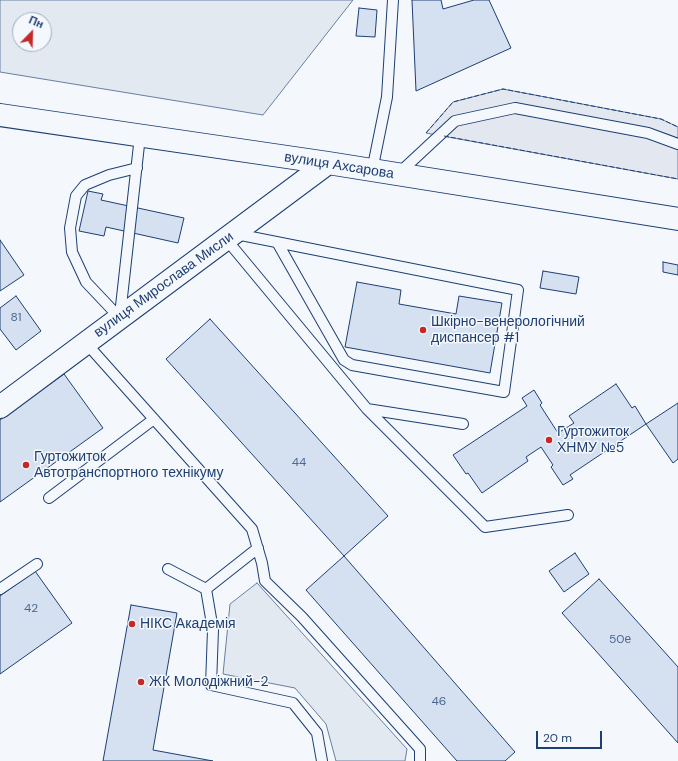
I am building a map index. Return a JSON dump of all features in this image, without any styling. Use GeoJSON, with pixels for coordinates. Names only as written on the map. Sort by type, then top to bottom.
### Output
{"type":"FeatureCollection","features":[{"type":"Feature","properties":{"kind":"street","name":"вулиця Ахсарова"},"geometry":{"type":"LineString","coordinates":[[0,115],[328,163],[678,220]]}},
{"type":"Feature","properties":{"kind":"street","name":"вулиця Мирослава Мисли"},"geometry":{"type":"LineString","coordinates":[[0,407],[328,163]]}},
{"type":"Feature","properties":{"kind":"lane"},"geometry":{"type":"LineString","coordinates":[[372,171],[387,97],[393,0]]}},
{"type":"Feature","properties":{"kind":"lane"},"geometry":{"type":"LineString","coordinates":[[397,174],[455,122],[515,108],[648,133],[678,144]]}},
{"type":"Feature","properties":{"kind":"lane"},"geometry":{"type":"LineString","coordinates":[[120,318],[140,136]]}},
{"type":"Feature","properties":{"kind":"lane"},"geometry":{"type":"LineString","coordinates":[[120,318],[86,282],[72,252],[70,228],[76,196],[85,185],[109,175],[137,168]]}},
{"type":"Feature","properties":{"kind":"lane"},"geometry":{"type":"LineString","coordinates":[[230,236],[277,242],[518,290],[504,392],[352,365],[344,360],[277,242]]}},
{"type":"Feature","properties":{"kind":"lane"},"geometry":{"type":"LineString","coordinates":[[230,236],[367,409],[485,527],[568,515]]}},
{"type":"Feature","properties":{"kind":"lane"},"geometry":{"type":"LineString","coordinates":[[86,343],[252,529],[258,548],[265,581],[302,617],[420,749],[420,761]]}},
{"type":"Feature","properties":{"kind":"lane"},"geometry":{"type":"LineString","coordinates":[[367,409],[463,424]]}},
{"type":"Feature","properties":{"kind":"lane"},"geometry":{"type":"LineString","coordinates":[[49,498],[154,419]]}},
{"type":"Feature","properties":{"kind":"lane"},"geometry":{"type":"LineString","coordinates":[[206,589],[258,548]]}},
{"type":"Feature","properties":{"kind":"lane"},"geometry":{"type":"LineString","coordinates":[[0,589],[37,564]]}},
{"type":"Feature","properties":{"kind":"lane"},"geometry":{"type":"LineString","coordinates":[[168,569],[206,589]]}},
{"type":"Feature","properties":{"kind":"lane"},"geometry":{"type":"LineString","coordinates":[[206,589],[212,630],[211,685],[293,703],[317,733],[322,761]]}},
{"type":"Feature","properties":{"kind":"shaded area"},"geometry":{"type":"Polygon","coordinates":[[[0,0],[353,0],[263,115],[0,72],[0,0]]]}},
{"type":"Feature","properties":{"kind":"shaded area"},"geometry":{"type":"Polygon","coordinates":[[[503,89],[661,119],[678,127],[678,179],[426,133],[453,102],[503,89]]]}},
{"type":"Feature","properties":{"kind":"shaded area"},"geometry":{"type":"Polygon","coordinates":[[[257,583],[407,749],[405,761],[336,761],[326,724],[295,688],[223,674],[230,604],[257,583]]]}},
{"type":"Feature","properties":{"kind":"building"},"geometry":{"type":"Polygon","coordinates":[[[412,0],[441,0],[443,9],[474,0],[489,0],[511,48],[416,91],[412,0]]]}},
{"type":"Feature","properties":{"kind":"building"},"geometry":{"type":"Polygon","coordinates":[[[359,8],[377,10],[375,37],[356,36],[359,8]]]}},
{"type":"Feature","properties":{"kind":"building"},"geometry":{"type":"Polygon","coordinates":[[[88,191],[103,194],[101,200],[184,218],[178,243],[106,227],[104,236],[79,231],[88,191]]]}},
{"type":"Feature","properties":{"kind":"building"},"geometry":{"type":"Polygon","coordinates":[[[0,240],[24,275],[0,291],[0,240]]]}},
{"type":"Feature","properties":{"kind":"building"},"geometry":{"type":"Polygon","coordinates":[[[663,262],[678,265],[678,275],[663,272],[663,262]]]}},
{"type":"Feature","properties":{"kind":"building"},"geometry":{"type":"Polygon","coordinates":[[[543,271],[579,277],[576,294],[540,288],[543,271]]]}},
{"type":"Feature","properties":{"kind":"building","name":"Шкірно-венерологічний диспансер #1"},"geometry":{"type":"Polygon","coordinates":[[[357,282],[401,290],[399,304],[456,314],[459,296],[502,303],[490,373],[345,347],[357,282]]]}},
{"type":"Feature","properties":{"kind":"building"},"geometry":{"type":"Polygon","coordinates":[[[16,296],[41,331],[16,350],[0,329],[0,308],[16,296]]]}},
{"type":"Feature","properties":{"kind":"building"},"geometry":{"type":"Polygon","coordinates":[[[210,319],[388,516],[344,556],[166,359],[210,319]]]}},
{"type":"Feature","properties":{"kind":"building","name":"Гуртожиток Автотранспортного технікуму"},"geometry":{"type":"Polygon","coordinates":[[[64,374],[103,428],[0,502],[0,420],[64,374]]]}},
{"type":"Feature","properties":{"kind":"building","name":"Гуртожиток ХНМУ №5"},"geometry":{"type":"Polygon","coordinates":[[[616,384],[632,408],[635,406],[646,424],[570,475],[573,479],[563,485],[551,467],[553,465],[541,447],[526,457],[528,461],[482,493],[453,455],[527,406],[522,398],[534,390],[542,403],[540,405],[558,433],[574,423],[569,416],[616,384]]]}},
{"type":"Feature","properties":{"kind":"building","name":"Гуртожиток ХНМУ №5"},"geometry":{"type":"Polygon","coordinates":[[[678,403],[678,459],[673,463],[646,424],[678,403]]]}},
{"type":"Feature","properties":{"kind":"building"},"geometry":{"type":"Polygon","coordinates":[[[575,553],[589,574],[564,592],[549,571],[575,553]]]}},
{"type":"Feature","properties":{"kind":"building"},"geometry":{"type":"Polygon","coordinates":[[[344,556],[515,752],[505,761],[457,761],[306,590],[344,556]]]}},
{"type":"Feature","properties":{"kind":"building"},"geometry":{"type":"Polygon","coordinates":[[[35,571],[72,623],[0,674],[0,596],[35,571]]]}},
{"type":"Feature","properties":{"kind":"building"},"geometry":{"type":"Polygon","coordinates":[[[599,579],[678,667],[678,743],[562,613],[599,579]]]}},
{"type":"Feature","properties":{"kind":"building","name":"ЖК Молодіжний-2"},"geometry":{"type":"Polygon","coordinates":[[[131,605],[177,613],[153,750],[213,761],[103,761],[131,605]]]}},
{"type":"Feature","properties":{"kind":"fence"},"geometry":{"type":"LineString","coordinates":[[426,133],[453,102],[503,89],[661,119],[678,127]]}},
{"type":"Feature","properties":{"kind":"fence"},"geometry":{"type":"LineString","coordinates":[[444,136],[678,179]]}},
{"type":"Feature","properties":{"kind":"place","name":"Шкірно-венерологічний диспансер #1"},"geometry":{"type":"Point","coordinates":[423,330]}},
{"type":"Feature","properties":{"kind":"place","name":"Гуртожиток ХНМУ №5"},"geometry":{"type":"Point","coordinates":[549,440]}},
{"type":"Feature","properties":{"kind":"place","name":"Гуртожиток Автотранспортного технікуму"},"geometry":{"type":"Point","coordinates":[26,465]}},
{"type":"Feature","properties":{"kind":"place","name":"НІКС Академія"},"geometry":{"type":"Point","coordinates":[132,624]}},
{"type":"Feature","properties":{"kind":"place","name":"ЖК Молодіжний-2"},"geometry":{"type":"Point","coordinates":[141,682]}}]}
